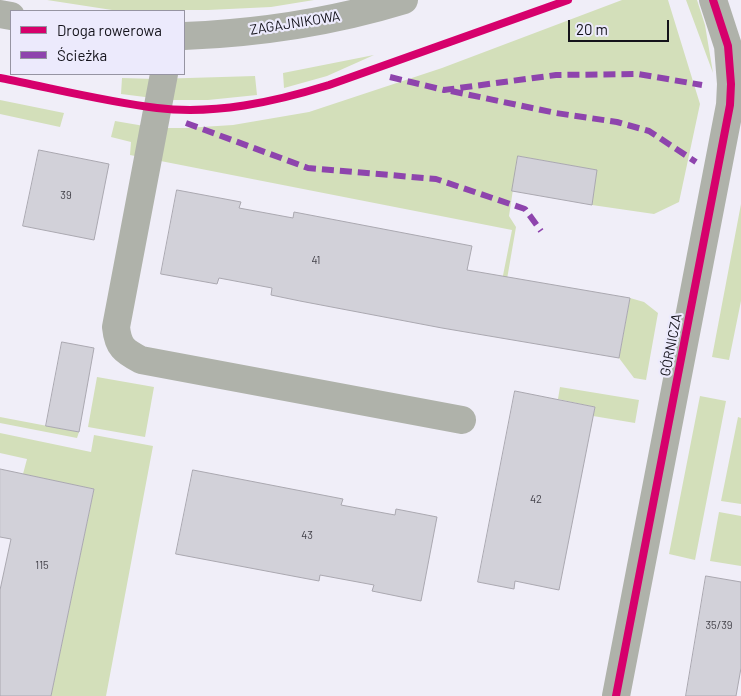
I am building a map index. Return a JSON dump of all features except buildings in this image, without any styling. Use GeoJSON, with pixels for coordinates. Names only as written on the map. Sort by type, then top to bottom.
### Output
{"type":"FeatureCollection","features":[{"type":"Feature","properties":{"kind":"street","name":"ZAGAJNIKOWA"},"geometry":{"type":"LineString","coordinates":[[185,36],[269,29],[317,22],[404,0]]}},
{"type":"Feature","properties":{"kind":"street","name":"GÓRNICZA"},"geometry":{"type":"LineString","coordinates":[[616,696],[730,105],[731,84],[728,46],[713,0]]}},
{"type":"Feature","properties":{"kind":"street"},"geometry":{"type":"LineString","coordinates":[[164,75],[116,327],[117,341],[126,352],[148,362],[462,420]]}},
{"type":"Feature","properties":{"kind":"green space"},"geometry":{"type":"Polygon","coordinates":[[[47,0],[314,0],[271,7],[208,10],[112,10],[47,0]]]}},
{"type":"Feature","properties":{"kind":"green space"},"geometry":{"type":"Polygon","coordinates":[[[622,0],[668,0],[700,104],[679,202],[654,214],[592,205],[596,170],[518,156],[509,216],[516,227],[497,337],[491,336],[512,230],[130,155],[131,142],[111,137],[115,121],[156,128],[186,128],[233,125],[309,112],[442,68],[622,0]]]}},
{"type":"Feature","properties":{"kind":"green space"},"geometry":{"type":"Polygon","coordinates":[[[686,0],[697,0],[705,25],[713,73],[686,0]]]}},
{"type":"Feature","properties":{"kind":"green space"},"geometry":{"type":"Polygon","coordinates":[[[374,55],[327,76],[284,88],[283,73],[374,55]]]}},
{"type":"Feature","properties":{"kind":"green space"},"geometry":{"type":"Polygon","coordinates":[[[255,76],[257,95],[208,100],[169,100],[121,94],[122,78],[255,76]]]}},
{"type":"Feature","properties":{"kind":"green space"},"geometry":{"type":"Polygon","coordinates":[[[0,100],[64,113],[60,127],[0,114],[0,100]]]}},
{"type":"Feature","properties":{"kind":"green space"},"geometry":{"type":"Polygon","coordinates":[[[741,204],[741,301],[729,360],[712,357],[741,204]]]}},
{"type":"Feature","properties":{"kind":"green space"},"geometry":{"type":"Polygon","coordinates":[[[630,298],[644,302],[658,313],[646,380],[634,378],[619,358],[630,298]]]}},
{"type":"Feature","properties":{"kind":"green space"},"geometry":{"type":"Polygon","coordinates":[[[97,377],[154,387],[145,437],[88,427],[97,377]]]}},
{"type":"Feature","properties":{"kind":"green space"},"geometry":{"type":"Polygon","coordinates":[[[560,387],[639,400],[635,423],[593,416],[595,407],[558,399],[560,387]]]}},
{"type":"Feature","properties":{"kind":"green space"},"geometry":{"type":"Polygon","coordinates":[[[700,396],[726,401],[695,560],[669,554],[700,396]]]}},
{"type":"Feature","properties":{"kind":"green space"},"geometry":{"type":"Polygon","coordinates":[[[0,417],[79,432],[77,438],[0,423],[0,417]]]}},
{"type":"Feature","properties":{"kind":"green space"},"geometry":{"type":"Polygon","coordinates":[[[738,417],[741,418],[741,504],[721,501],[738,417]]]}},
{"type":"Feature","properties":{"kind":"green space"},"geometry":{"type":"Polygon","coordinates":[[[0,433],[91,452],[94,435],[153,446],[106,696],[51,696],[94,489],[23,474],[27,459],[0,453],[0,433]]]}},
{"type":"Feature","properties":{"kind":"green space"},"geometry":{"type":"Polygon","coordinates":[[[719,512],[741,516],[741,566],[710,561],[719,512]]]}},
{"type":"Feature","properties":{"kind":"marked path"},"geometry":{"type":"LineString","coordinates":[[390,77],[444,90],[556,75],[638,74],[702,85]]}},
{"type":"Feature","properties":{"kind":"marked path"},"geometry":{"type":"LineString","coordinates":[[451,91],[556,113],[617,122],[649,131],[696,162]]}},
{"type":"Feature","properties":{"kind":"marked path"},"geometry":{"type":"LineString","coordinates":[[186,123],[308,168],[436,179],[525,209],[541,231]]}},
{"type":"Feature","properties":{"kind":"cycle path"},"geometry":{"type":"LineString","coordinates":[[0,78],[98,99],[179,110],[201,110],[266,102],[329,85],[568,0]]}},
{"type":"Feature","properties":{"kind":"cycle path"},"geometry":{"type":"LineString","coordinates":[[616,696],[730,105],[731,84],[728,46],[713,0]]}}]}
